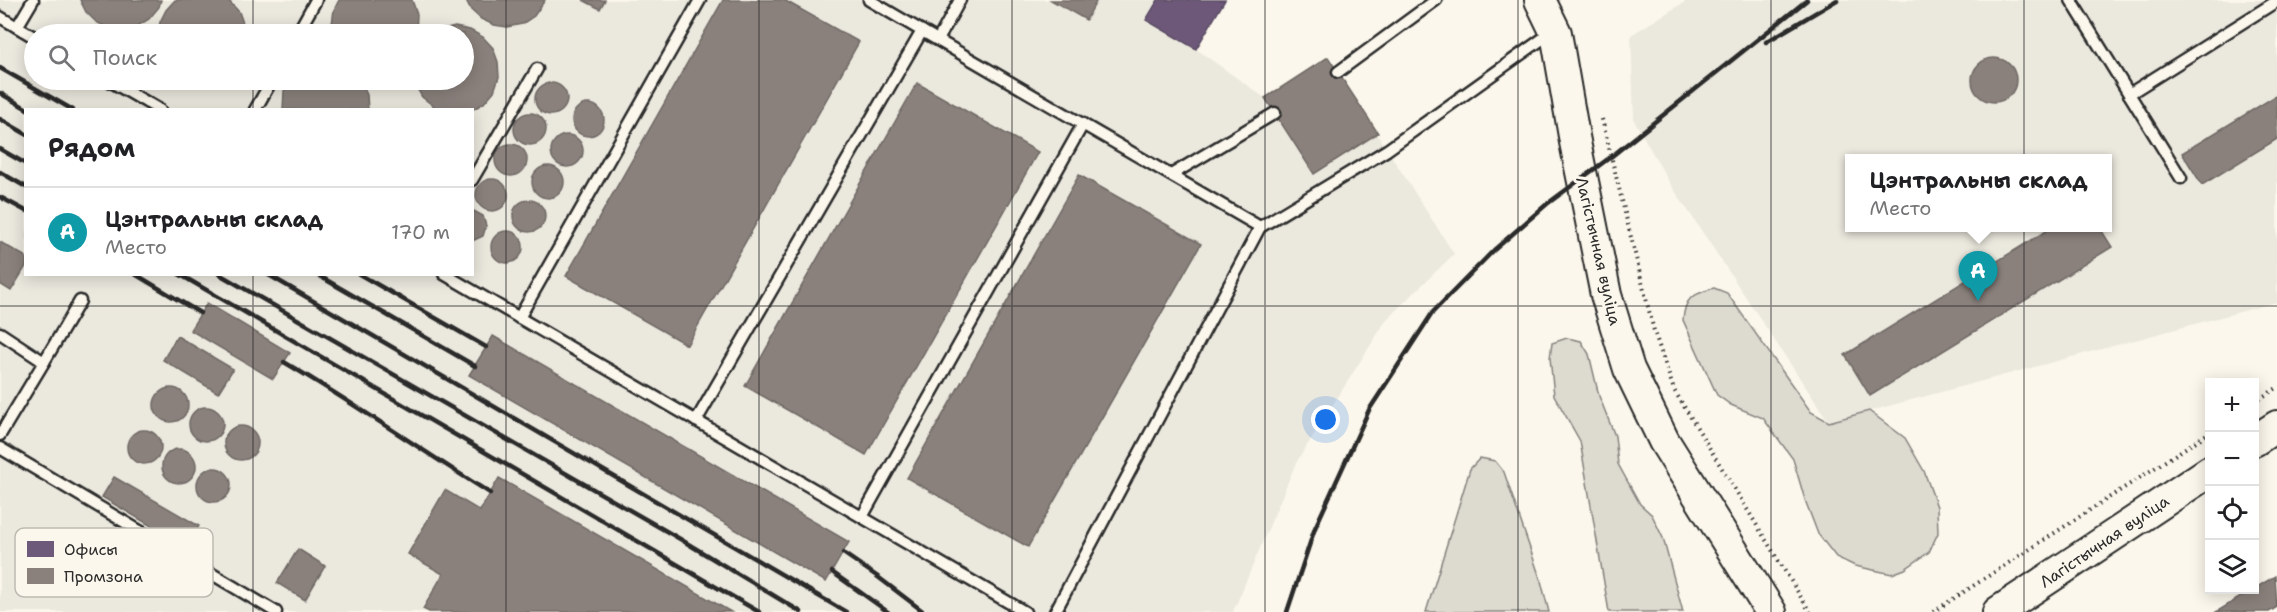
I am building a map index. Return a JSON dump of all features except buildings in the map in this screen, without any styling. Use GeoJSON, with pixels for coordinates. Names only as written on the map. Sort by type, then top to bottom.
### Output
{"type":"FeatureCollection","features":[{"type":"Feature","properties":{"kind":"street","name":"Лагістычная вуліца"},"geometry":{"type":"LineString","coordinates":[[1540,0],[1555,30],[1562,57],[1570,116],[1606,295],[1629,369],[1664,441],[1771,612]]}},
{"type":"Feature","properties":{"kind":"street"},"geometry":{"type":"LineString","coordinates":[[2259,438],[2277,426]]}},
{"type":"Feature","properties":{"kind":"street","name":"Лагістычная вуліца"},"geometry":{"type":"LineString","coordinates":[[1998,612],[2205,474]]}},
{"type":"Feature","properties":{"kind":"lane"},"geometry":{"type":"LineString","coordinates":[[17,27],[33,0]]}},
{"type":"Feature","properties":{"kind":"lane"},"geometry":{"type":"LineString","coordinates":[[303,24],[316,0]]}},
{"type":"Feature","properties":{"kind":"lane"},"geometry":{"type":"LineString","coordinates":[[519,318],[700,0]]}},
{"type":"Feature","properties":{"kind":"lane"},"geometry":{"type":"LineString","coordinates":[[869,0],[1260,227]]}},
{"type":"Feature","properties":{"kind":"lane"},"geometry":{"type":"LineString","coordinates":[[938,40],[960,0]]}},
{"type":"Feature","properties":{"kind":"lane"},"geometry":{"type":"LineString","coordinates":[[1338,72],[1437,0]]}},
{"type":"Feature","properties":{"kind":"lane"},"geometry":{"type":"LineString","coordinates":[[2071,0],[2181,178]]}},
{"type":"Feature","properties":{"kind":"lane"},"geometry":{"type":"LineString","coordinates":[[2129,94],[2277,1]]}},
{"type":"Feature","properties":{"kind":"lane"},"geometry":{"type":"LineString","coordinates":[[0,17],[24,31]]}},
{"type":"Feature","properties":{"kind":"lane"},"geometry":{"type":"LineString","coordinates":[[1055,612],[1260,227],[1388,150],[1555,30]]}},
{"type":"Feature","properties":{"kind":"lane"},"geometry":{"type":"LineString","coordinates":[[696,421],[922,31]]}},
{"type":"Feature","properties":{"kind":"lane"},"geometry":{"type":"LineString","coordinates":[[474,177],[537,69]]}},
{"type":"Feature","properties":{"kind":"lane"},"geometry":{"type":"LineString","coordinates":[[125,90],[157,108]]}},
{"type":"Feature","properties":{"kind":"lane"},"geometry":{"type":"LineString","coordinates":[[256,108],[266,90]]}},
{"type":"Feature","properties":{"kind":"lane"},"geometry":{"type":"LineString","coordinates":[[1171,175],[1275,113]]}},
{"type":"Feature","properties":{"kind":"lane"},"geometry":{"type":"LineString","coordinates":[[862,517],[1083,124]]}},
{"type":"Feature","properties":{"kind":"lane"},"geometry":{"type":"LineString","coordinates":[[447,276],[1025,612]]}},
{"type":"Feature","properties":{"kind":"lane"},"geometry":{"type":"LineString","coordinates":[[0,435],[80,301]]}},
{"type":"Feature","properties":{"kind":"lane"},"geometry":{"type":"LineString","coordinates":[[0,333],[44,362]]}},
{"type":"Feature","properties":{"kind":"lane"},"geometry":{"type":"LineString","coordinates":[[0,448],[135,528]]}},
{"type":"Feature","properties":{"kind":"lane"},"geometry":{"type":"LineString","coordinates":[[213,575],[276,612]]}},
{"type":"Feature","properties":{"kind":"path"},"geometry":{"type":"LineString","coordinates":[[1570,116],[1601,114],[1654,331],[1674,390],[1810,612]]}},
{"type":"Feature","properties":{"kind":"path"},"geometry":{"type":"LineString","coordinates":[[2259,399],[2277,388]]}},
{"type":"Feature","properties":{"kind":"path"},"geometry":{"type":"LineString","coordinates":[[1933,612],[2205,435]]}},
{"type":"Feature","properties":{"kind":"shaded area"},"geometry":{"type":"Polygon","coordinates":[[[0,0],[1225,0],[1196,49],[1265,98],[1328,57],[1454,254],[1387,319],[1296,463],[1233,612],[0,612],[0,0]]]}},
{"type":"Feature","properties":{"kind":"shaded area"},"geometry":{"type":"Polygon","coordinates":[[[1688,0],[2277,0],[2277,302],[1829,422],[1669,182],[1634,120],[1631,35],[1688,0]]]}},
{"type":"Feature","properties":{"kind":"shaded area"},"geometry":{"type":"Polygon","coordinates":[[[1714,288],[1727,293],[1811,412],[1829,422],[1869,411],[1905,438],[1924,471],[1937,507],[1938,533],[1929,552],[1905,569],[1892,574],[1855,566],[1836,557],[1818,534],[1793,459],[1763,418],[1731,405],[1717,395],[1683,320],[1688,301],[1714,288]]]}},
{"type":"Feature","properties":{"kind":"shaded area"},"geometry":{"type":"Polygon","coordinates":[[[1567,338],[1581,341],[1589,354],[1599,396],[1615,436],[1618,464],[1640,504],[1652,515],[1663,538],[1683,612],[1609,612],[1580,441],[1554,395],[1550,358],[1552,343],[1567,338]]]}},
{"type":"Feature","properties":{"kind":"shaded area"},"geometry":{"type":"Polygon","coordinates":[[[1480,458],[1495,461],[1504,472],[1541,581],[1549,612],[1426,612],[1470,469],[1480,458]]]}},
{"type":"Feature","properties":{"kind":"railway"},"geometry":{"type":"LineString","coordinates":[[1287,612],[1315,528],[1369,410],[1433,312],[1494,250],[1547,204],[1612,156],[1807,0]]}},
{"type":"Feature","properties":{"kind":"railway"},"geometry":{"type":"LineString","coordinates":[[1766,42],[1837,0]]}},
{"type":"Feature","properties":{"kind":"railway"},"geometry":{"type":"LineString","coordinates":[[0,68],[24,82]]}},
{"type":"Feature","properties":{"kind":"railway"},"geometry":{"type":"LineString","coordinates":[[38,90],[70,108]]}},
{"type":"Feature","properties":{"kind":"railway"},"geometry":{"type":"LineString","coordinates":[[0,93],[26,108]]}},
{"type":"Feature","properties":{"kind":"railway"},"geometry":{"type":"LineString","coordinates":[[0,119],[24,133]]}},
{"type":"Feature","properties":{"kind":"railway"},"geometry":{"type":"LineString","coordinates":[[0,149],[24,163]]}},
{"type":"Feature","properties":{"kind":"railway"},"geometry":{"type":"LineString","coordinates":[[0,172],[24,186]]}},
{"type":"Feature","properties":{"kind":"railway"},"geometry":{"type":"LineString","coordinates":[[0,197],[24,210]]}},
{"type":"Feature","properties":{"kind":"railway"},"geometry":{"type":"LineString","coordinates":[[138,276],[200,313]]}},
{"type":"Feature","properties":{"kind":"railway"},"geometry":{"type":"LineString","coordinates":[[182,276],[759,612]]}},
{"type":"Feature","properties":{"kind":"railway"},"geometry":{"type":"LineString","coordinates":[[222,276],[680,539],[801,612]]}},
{"type":"Feature","properties":{"kind":"railway"},"geometry":{"type":"LineString","coordinates":[[270,276],[846,612]]}},
{"type":"Feature","properties":{"kind":"railway"},"geometry":{"type":"LineString","coordinates":[[319,276],[475,366]]}},
{"type":"Feature","properties":{"kind":"railway"},"geometry":{"type":"LineString","coordinates":[[362,276],[486,347]]}},
{"type":"Feature","properties":{"kind":"railway"},"geometry":{"type":"LineString","coordinates":[[284,362],[490,493]]}},
{"type":"Feature","properties":{"kind":"railway"},"geometry":{"type":"LineString","coordinates":[[843,553],[924,612]]}},
{"type":"Feature","properties":{"kind":"railway"},"geometry":{"type":"LineString","coordinates":[[832,572],[888,612]]}},
{"type":"Feature","properties":{"kind":"place","name":"Цэнтральны склад"},"geometry":{"type":"Point","coordinates":[1978,301]}}]}
